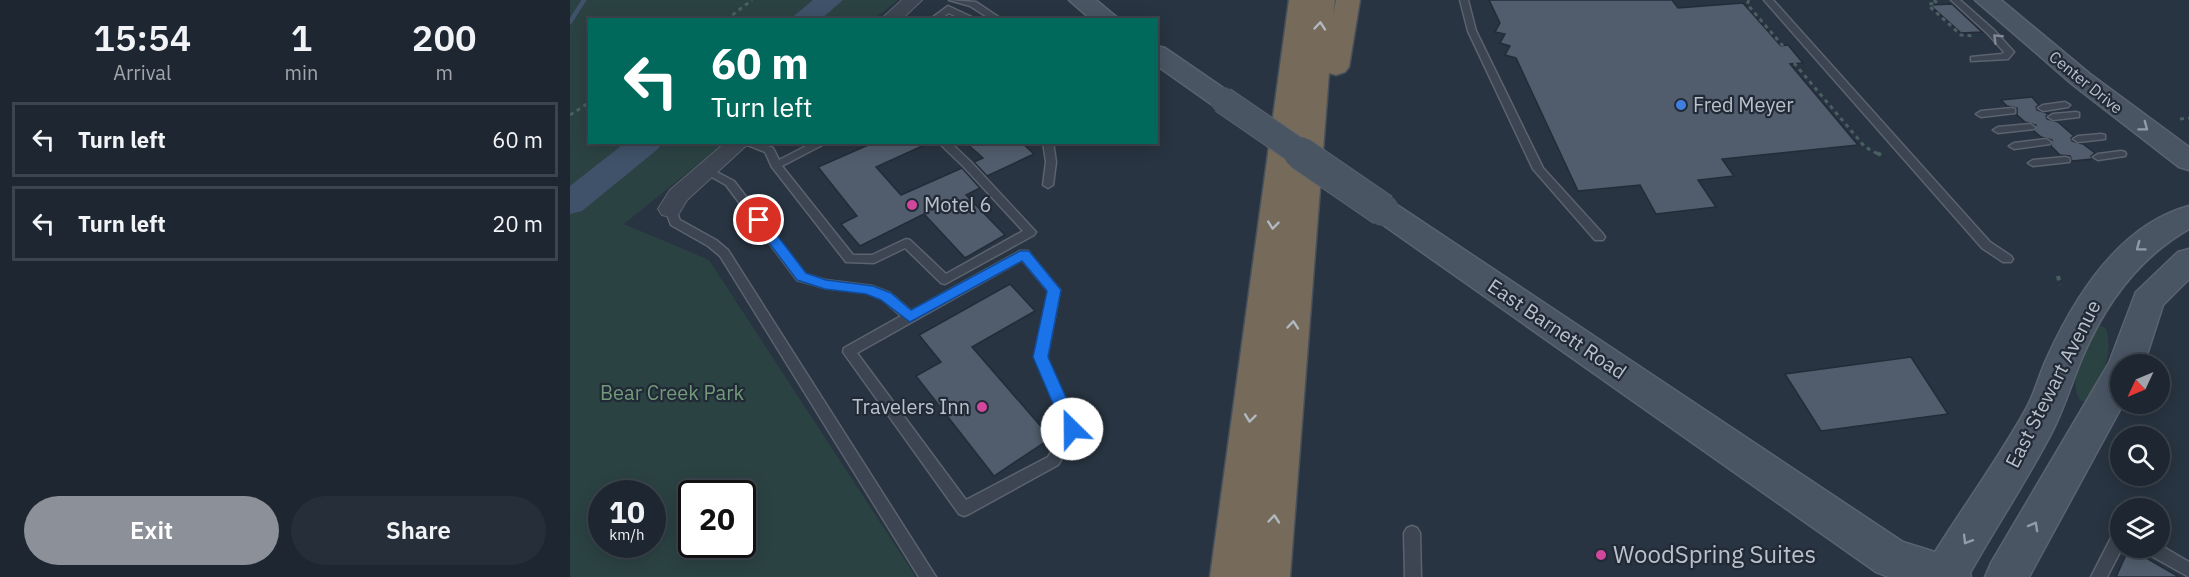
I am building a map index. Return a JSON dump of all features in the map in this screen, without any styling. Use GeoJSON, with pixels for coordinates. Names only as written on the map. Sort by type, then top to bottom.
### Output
{"type":"FeatureCollection","features":[{"type":"Feature","properties":{"kind":"highway"},"geometry":{"type":"LineString","coordinates":[[1279,177],[1278,62],[1281,0]]}},
{"type":"Feature","properties":{"kind":"highway"},"geometry":{"type":"LineString","coordinates":[[1231,577],[1301,0]]}},
{"type":"Feature","properties":{"kind":"highway"},"geometry":{"type":"LineString","coordinates":[[1269,577],[1323,0]]}},
{"type":"Feature","properties":{"kind":"highway"},"geometry":{"type":"LineString","coordinates":[[1306,197],[1326,119],[1348,0]]}},
{"type":"Feature","properties":{"kind":"main road"},"geometry":{"type":"LineString","coordinates":[[1081,0],[1105,18]]}},
{"type":"Feature","properties":{"kind":"main road","name":"Center Drive"},"geometry":{"type":"LineString","coordinates":[[1987,0],[2081,79],[2189,161]]}},
{"type":"Feature","properties":{"kind":"main road","name":"Center Drive"},"geometry":{"type":"LineString","coordinates":[[2010,0],[2184,128]]}},
{"type":"Feature","properties":{"kind":"main road","name":"East Barnett Road"},"geometry":{"type":"LineString","coordinates":[[1158,54],[1898,567],[1947,576]]}},
{"type":"Feature","properties":{"kind":"main road","name":"East Stewart Avenue"},"geometry":{"type":"LineString","coordinates":[[1947,576],[2040,418],[2079,329],[2110,277],[2133,252],[2167,227],[2189,216]]}},
{"type":"Feature","properties":{"kind":"main road"},"geometry":{"type":"LineString","coordinates":[[2129,354],[2148,301],[2189,260]]}},
{"type":"Feature","properties":{"kind":"main road"},"geometry":{"type":"LineString","coordinates":[[2006,577],[2110,393]]}},
{"type":"Feature","properties":{"kind":"street"},"geometry":{"type":"LineString","coordinates":[[891,18],[913,0]]}},
{"type":"Feature","properties":{"kind":"street"},"geometry":{"type":"LineString","coordinates":[[670,209],[678,195],[738,144]]}},
{"type":"Feature","properties":{"kind":"lane"},"geometry":{"type":"LineString","coordinates":[[953,0],[973,4],[996,18]]}},
{"type":"Feature","properties":{"kind":"lane"},"geometry":{"type":"LineString","coordinates":[[1464,0],[1472,31],[1538,169],[1599,237]]}},
{"type":"Feature","properties":{"kind":"lane"},"geometry":{"type":"LineString","coordinates":[[1768,0],[1986,244],[2007,259]]}},
{"type":"Feature","properties":{"kind":"lane"},"geometry":{"type":"LineString","coordinates":[[1955,0],[2009,52],[2005,57],[1974,59]]}},
{"type":"Feature","properties":{"kind":"lane"},"geometry":{"type":"LineString","coordinates":[[936,18],[948,9],[967,18]]}},
{"type":"Feature","properties":{"kind":"lane"},"geometry":{"type":"LineString","coordinates":[[2039,104],[2061,102]]}},
{"type":"Feature","properties":{"kind":"lane"},"geometry":{"type":"LineString","coordinates":[[1978,111],[2009,107]]}},
{"type":"Feature","properties":{"kind":"lane"},"geometry":{"type":"LineString","coordinates":[[2057,120],[2079,118]]}},
{"type":"Feature","properties":{"kind":"lane"},"geometry":{"type":"LineString","coordinates":[[1995,127],[2026,123]]}},
{"type":"Feature","properties":{"kind":"lane"},"geometry":{"type":"LineString","coordinates":[[2074,136],[2097,133]]}},
{"type":"Feature","properties":{"kind":"lane"},"geometry":{"type":"LineString","coordinates":[[2011,142],[2043,139]]}},
{"type":"Feature","properties":{"kind":"lane"},"geometry":{"type":"LineString","coordinates":[[751,144],[769,150],[776,165],[850,259],[874,259],[906,243],[945,280],[1030,232],[967,164],[945,144]]}},
{"type":"Feature","properties":{"kind":"lane"},"geometry":{"type":"LineString","coordinates":[[776,165],[819,144]]}},
{"type":"Feature","properties":{"kind":"lane"},"geometry":{"type":"LineString","coordinates":[[1048,144],[1051,162],[1048,185]]}},
{"type":"Feature","properties":{"kind":"lane"},"geometry":{"type":"LineString","coordinates":[[2094,153],[2117,150]]}},
{"type":"Feature","properties":{"kind":"lane"},"geometry":{"type":"LineString","coordinates":[[2029,160],[2062,156]]}},
{"type":"Feature","properties":{"kind":"lane"},"geometry":{"type":"LineString","coordinates":[[707,170],[730,183],[801,276],[825,284],[868,289],[886,296],[910,317]]}},
{"type":"Feature","properties":{"kind":"lane"},"geometry":{"type":"LineString","coordinates":[[670,209],[675,222],[712,243],[724,253],[928,577]]}},
{"type":"Feature","properties":{"kind":"lane"},"geometry":{"type":"LineString","coordinates":[[1024,254],[1054,290],[1041,357],[1072,429],[1053,460],[964,509],[849,352],[910,317],[1024,254]]}},
{"type":"Feature","properties":{"kind":"lane"},"geometry":{"type":"LineString","coordinates":[[1412,533],[1413,577]]}},
{"type":"Feature","properties":{"kind":"lane"},"geometry":{"type":"LineString","coordinates":[[2099,577],[2110,555]]}},
{"type":"Feature","properties":{"kind":"lane"},"geometry":{"type":"LineString","coordinates":[[2168,558],[2189,570]]}},
{"type":"Feature","properties":{"kind":"path"},"geometry":{"type":"LineString","coordinates":[[729,18],[752,0]]}},
{"type":"Feature","properties":{"kind":"path"},"geometry":{"type":"LineString","coordinates":[[1749,0],[1747,4],[1783,46]]}},
{"type":"Feature","properties":{"kind":"path"},"geometry":{"type":"LineString","coordinates":[[1934,0],[1937,3],[1929,6],[1961,35],[1976,36]]}},
{"type":"Feature","properties":{"kind":"path"},"geometry":{"type":"LineString","coordinates":[[1794,63],[1865,147],[1885,157]]}},
{"type":"Feature","properties":{"kind":"path"},"geometry":{"type":"LineString","coordinates":[[570,115],[588,103]]}},
{"type":"Feature","properties":{"kind":"path"},"geometry":{"type":"LineString","coordinates":[[2184,128],[2189,118]]}},
{"type":"Feature","properties":{"kind":"path"},"geometry":{"type":"LineString","coordinates":[[2058,276],[2060,285]]}},
{"type":"Feature","properties":{"kind":"green space","name":"Bear Creek Park"},"geometry":{"type":"Polygon","coordinates":[[[570,0],[898,0],[875,18],[588,18],[588,144],[723,144],[624,224],[709,260],[916,577],[570,577],[570,0]]]}},
{"type":"Feature","properties":{"kind":"green space"},"geometry":{"type":"Polygon","coordinates":[[[2098,325],[2106,328],[2108,358],[2088,401],[2081,401],[2077,393],[2077,374],[2084,352],[2098,325]]]}},
{"type":"Feature","properties":{"kind":"building","name":"Fred Meyer"},"geometry":{"type":"Polygon","coordinates":[[[1489,0],[1672,0],[1678,8],[1743,3],[1781,46],[1788,45],[1803,63],[1790,64],[1858,145],[1722,159],[1734,176],[1698,180],[1716,207],[1656,214],[1640,185],[1578,191],[1516,58],[1505,55],[1510,46],[1500,43],[1505,34],[1495,32],[1500,23],[1489,0]]]}},
{"type":"Feature","properties":{"kind":"building"},"geometry":{"type":"Polygon","coordinates":[[[1952,4],[1982,32],[1961,33],[1930,5],[1952,4]]]}},
{"type":"Feature","properties":{"kind":"building"},"geometry":{"type":"Polygon","coordinates":[[[2032,97],[2039,105],[2036,107],[2037,110],[2049,114],[2046,116],[2047,119],[2058,122],[2074,136],[2071,138],[2072,141],[2083,144],[2095,153],[2091,156],[2092,159],[2072,161],[2070,156],[2060,155],[2051,146],[2052,140],[2041,137],[2034,131],[2036,125],[2025,122],[2017,115],[2017,108],[2007,106],[2001,100],[2032,97]]]}},
{"type":"Feature","properties":{"kind":"building","name":"Motel 6"},"geometry":{"type":"Polygon","coordinates":[[[870,144],[927,144],[876,167],[901,195],[962,168],[980,188],[966,195],[1005,235],[965,258],[924,214],[860,246],[841,224],[857,216],[818,167],[870,144]]]}},
{"type":"Feature","properties":{"kind":"building"},"geometry":{"type":"Polygon","coordinates":[[[967,144],[1023,144],[1034,154],[987,176],[974,162],[983,158],[967,144]]]}},
{"type":"Feature","properties":{"kind":"building","name":"Travelers Inn"},"geometry":{"type":"Polygon","coordinates":[[[1010,284],[1035,311],[972,347],[1051,438],[994,476],[916,376],[941,362],[919,335],[1010,284]]]}},
{"type":"Feature","properties":{"kind":"building"},"geometry":{"type":"Polygon","coordinates":[[[1911,357],[1948,414],[1821,431],[1785,374],[1911,357]]]}},
{"type":"Feature","properties":{"kind":"building"},"geometry":{"type":"Polygon","coordinates":[[[2125,558],[2146,558],[2179,577],[2116,577],[2125,558]]]}},
{"type":"Feature","properties":{"kind":"waterway"},"geometry":{"type":"LineString","coordinates":[[570,22],[584,0]]}},
{"type":"Feature","properties":{"kind":"waterway"},"geometry":{"type":"LineString","coordinates":[[805,18],[830,0]]}},
{"type":"Feature","properties":{"kind":"waterway"},"geometry":{"type":"LineString","coordinates":[[570,203],[644,144]]}},
{"type":"Feature","properties":{"kind":"place","name":"Fred Meyer"},"geometry":{"type":"Point","coordinates":[1681,105]}},
{"type":"Feature","properties":{"kind":"place","name":"Motel 6"},"geometry":{"type":"Point","coordinates":[912,205]}},
{"type":"Feature","properties":{"kind":"place","name":"Travelers Inn"},"geometry":{"type":"Point","coordinates":[982,407]}},
{"type":"Feature","properties":{"kind":"place","name":"WoodSpring Suites"},"geometry":{"type":"Point","coordinates":[1601,555]}},
{"type":"Feature","properties":{"kind":"route"},"geometry":{"type":"LineString","coordinates":[[759,220],[801,276],[825,284],[868,289],[886,296],[910,317],[1024,254],[1054,290],[1041,357],[1072,429]]}}]}
